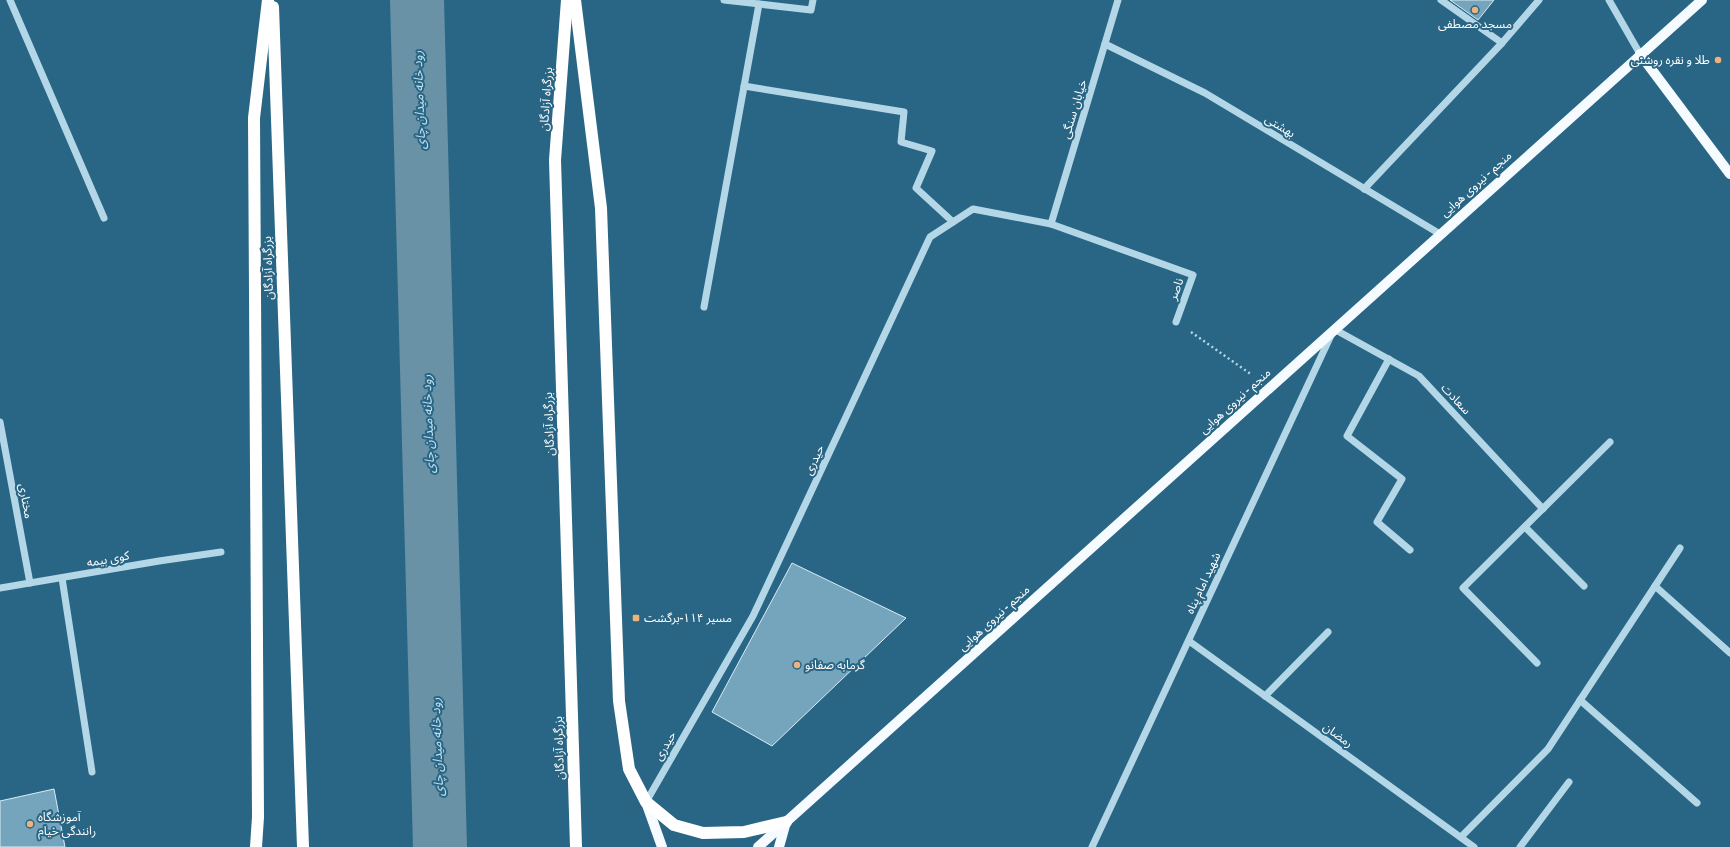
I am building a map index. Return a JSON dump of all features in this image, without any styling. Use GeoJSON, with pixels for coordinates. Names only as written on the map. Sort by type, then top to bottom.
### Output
{"type":"FeatureCollection","features":[{"type":"Feature","properties":{"kind":"highway"},"geometry":{"type":"LineString","coordinates":[[256,847],[258,809],[254,118],[268,0]]}},
{"type":"Feature","properties":{"kind":"highway","name":"بزرگراه آزادگان"},"geometry":{"type":"LineString","coordinates":[[273,0],[303,847]]}},
{"type":"Feature","properties":{"kind":"highway","name":"بزرگراه آزادگان"},"geometry":{"type":"LineString","coordinates":[[566,0],[556,160],[576,847]]}},
{"type":"Feature","properties":{"kind":"highway"},"geometry":{"type":"LineString","coordinates":[[575,0],[601,208],[618,701],[629,769],[646,802],[674,825],[703,833],[744,832],[786,822]]}},
{"type":"Feature","properties":{"kind":"main road","name":"منجم - نیروی هوایی"},"geometry":{"type":"LineString","coordinates":[[758,847],[1640,54],[1702,0]]}},
{"type":"Feature","properties":{"kind":"main road"},"geometry":{"type":"LineString","coordinates":[[1640,54],[1730,174]]}},
{"type":"Feature","properties":{"kind":"main road"},"geometry":{"type":"LineString","coordinates":[[646,802],[662,847]]}},
{"type":"Feature","properties":{"kind":"main road"},"geometry":{"type":"LineString","coordinates":[[779,847],[786,822]]}},
{"type":"Feature","properties":{"kind":"street"},"geometry":{"type":"LineString","coordinates":[[10,0],[104,218]]}},
{"type":"Feature","properties":{"kind":"street"},"geometry":{"type":"LineString","coordinates":[[724,0],[811,10],[813,0]]}},
{"type":"Feature","properties":{"kind":"street","name":"خیابان سنگی"},"geometry":{"type":"LineString","coordinates":[[1051,224],[1118,0]]}},
{"type":"Feature","properties":{"kind":"street"},"geometry":{"type":"LineString","coordinates":[[1441,0],[1502,43]]}},
{"type":"Feature","properties":{"kind":"street"},"geometry":{"type":"LineString","coordinates":[[1364,189],[1502,43],[1539,0]]}},
{"type":"Feature","properties":{"kind":"street"},"geometry":{"type":"LineString","coordinates":[[1609,0],[1640,54]]}},
{"type":"Feature","properties":{"kind":"street"},"geometry":{"type":"LineString","coordinates":[[704,307],[759,4]]}},
{"type":"Feature","properties":{"kind":"street","name":"بهشتی"},"geometry":{"type":"LineString","coordinates":[[1105,44],[1205,93],[1440,234]]}},
{"type":"Feature","properties":{"kind":"street"},"geometry":{"type":"LineString","coordinates":[[744,86],[904,112],[901,142],[932,151],[916,188],[953,222]]}},
{"type":"Feature","properties":{"kind":"street","name":"حیدری"},"geometry":{"type":"LineString","coordinates":[[646,802],[753,616],[930,236],[973,209],[1051,224]]}},
{"type":"Feature","properties":{"kind":"street","name":"ناصر"},"geometry":{"type":"LineString","coordinates":[[1051,224],[1193,275],[1176,322]]}},
{"type":"Feature","properties":{"kind":"street","name":"سعادت"},"geometry":{"type":"LineString","coordinates":[[1334,329],[1419,376],[1543,509]]}},
{"type":"Feature","properties":{"kind":"street","name":"شهید امام پناه"},"geometry":{"type":"LineString","coordinates":[[1092,847],[1334,329]]}},
{"type":"Feature","properties":{"kind":"street"},"geometry":{"type":"LineString","coordinates":[[1389,359],[1347,436],[1402,479],[1377,522],[1410,550]]}},
{"type":"Feature","properties":{"kind":"street","name":"مختاری"},"geometry":{"type":"LineString","coordinates":[[0,422],[30,583]]}},
{"type":"Feature","properties":{"kind":"street"},"geometry":{"type":"LineString","coordinates":[[1537,663],[1463,588],[1610,442]]}},
{"type":"Feature","properties":{"kind":"street"},"geometry":{"type":"LineString","coordinates":[[1525,526],[1584,586]]}},
{"type":"Feature","properties":{"kind":"street"},"geometry":{"type":"LineString","coordinates":[[1460,837],[1548,749],[1680,548]]}},
{"type":"Feature","properties":{"kind":"street","name":"کوی بیمه"},"geometry":{"type":"LineString","coordinates":[[0,588],[221,552]]}},
{"type":"Feature","properties":{"kind":"street"},"geometry":{"type":"LineString","coordinates":[[62,578],[92,772]]}},
{"type":"Feature","properties":{"kind":"street"},"geometry":{"type":"LineString","coordinates":[[1655,586],[1730,654]]}},
{"type":"Feature","properties":{"kind":"street"},"geometry":{"type":"LineString","coordinates":[[1265,696],[1328,632]]}},
{"type":"Feature","properties":{"kind":"street","name":"رمضان"},"geometry":{"type":"LineString","coordinates":[[1189,641],[1474,847]]}},
{"type":"Feature","properties":{"kind":"street"},"geometry":{"type":"LineString","coordinates":[[1580,700],[1697,803]]}},
{"type":"Feature","properties":{"kind":"street"},"geometry":{"type":"LineString","coordinates":[[1520,847],[1569,782]]}},
{"type":"Feature","properties":{"kind":"path"},"geometry":{"type":"LineString","coordinates":[[1176,322],[1270,387]]}},
{"type":"Feature","properties":{"kind":"building","name":"مسجد مصطفی"},"geometry":{"type":"Polygon","coordinates":[[[1450,0],[1494,0],[1478,20],[1450,0]]]}},
{"type":"Feature","properties":{"kind":"building","name":"گرمابه صفانو"},"geometry":{"type":"Polygon","coordinates":[[[792,563],[906,618],[772,746],[712,712],[792,563]]]}},
{"type":"Feature","properties":{"kind":"building","name":"آموزشگاه رانندگی خیام"},"geometry":{"type":"Polygon","coordinates":[[[54,789],[65,847],[0,847],[0,801],[54,789]]]}},
{"type":"Feature","properties":{"kind":"waterway","name":"رود خانه میدان چای"},"geometry":{"type":"LineString","coordinates":[[417,0],[440,847]]}},
{"type":"Feature","properties":{"kind":"place","name":"مسجد مصطفی"},"geometry":{"type":"Point","coordinates":[1475,10]}},
{"type":"Feature","properties":{"kind":"place","name":"طلا و نقره روشنی"},"geometry":{"type":"Point","coordinates":[1718,60]}},
{"type":"Feature","properties":{"kind":"place","name":"مسیر ۱۱۴-برگشت"},"geometry":{"type":"Point","coordinates":[636,618]}},
{"type":"Feature","properties":{"kind":"place","name":"گرمابه صفانو"},"geometry":{"type":"Point","coordinates":[797,665]}},
{"type":"Feature","properties":{"kind":"place","name":"آموزشگاه رانندگی خیام"},"geometry":{"type":"Point","coordinates":[30,824]}}]}
